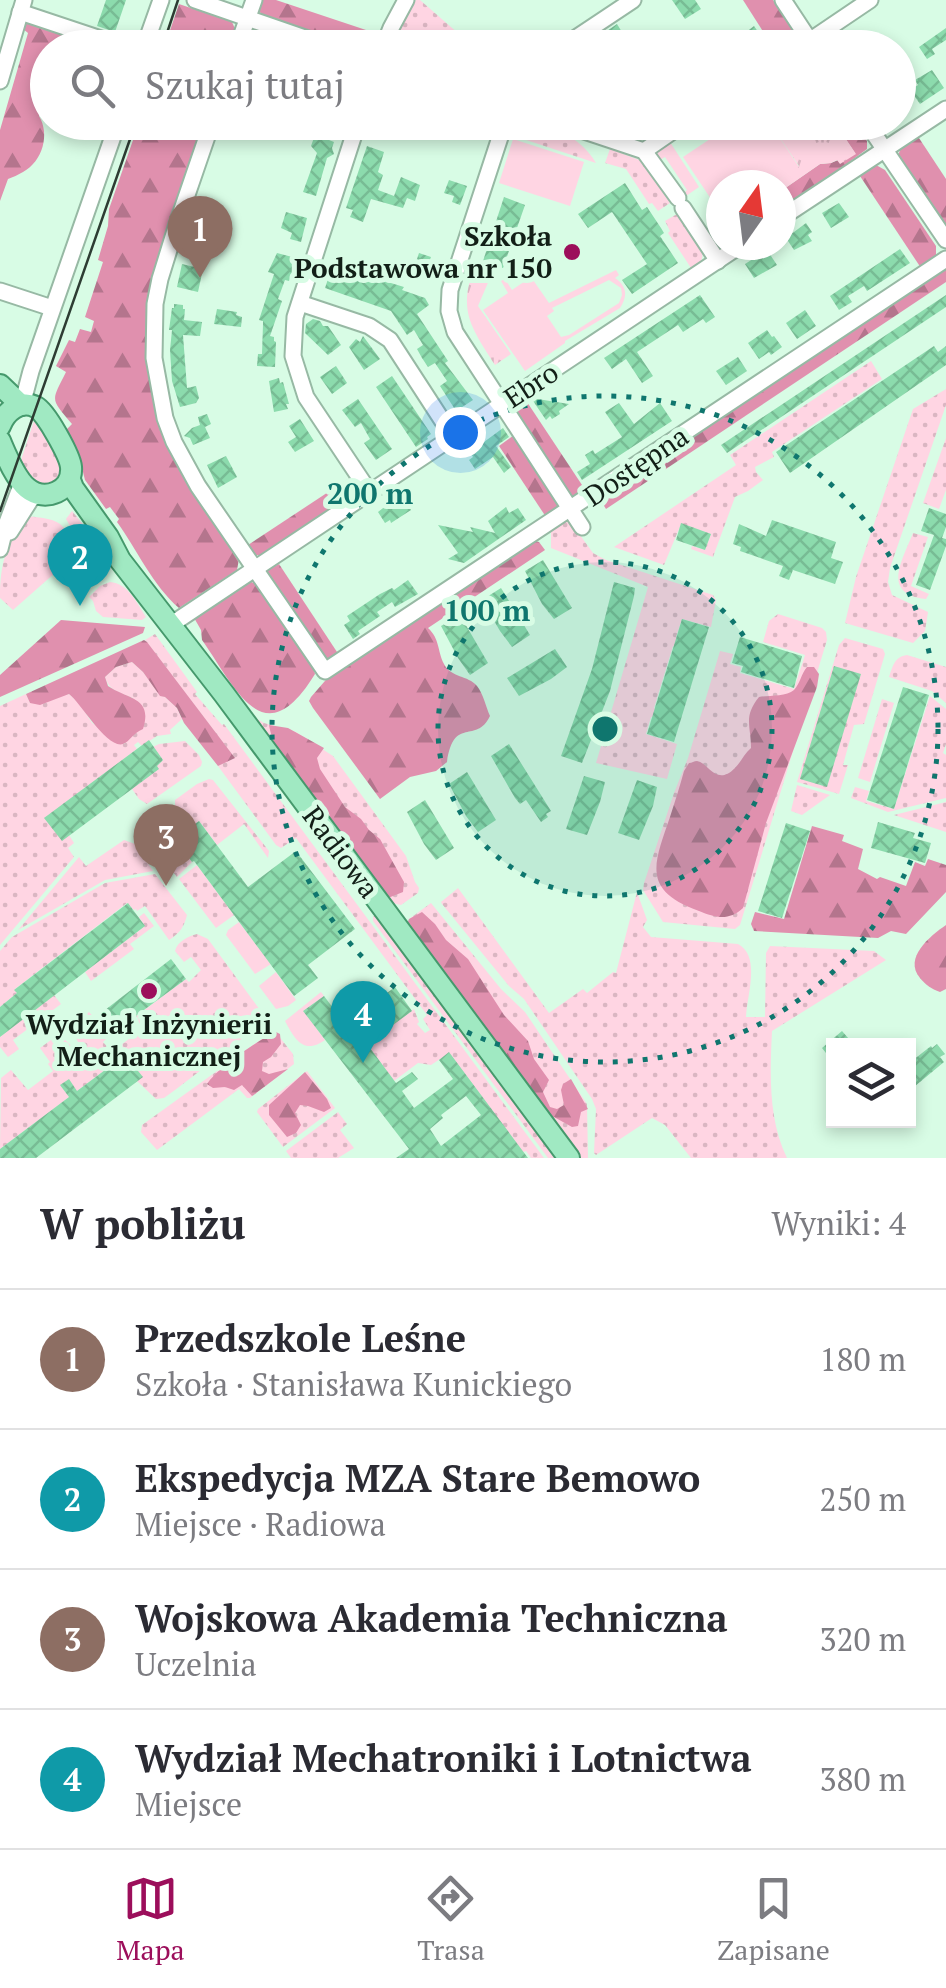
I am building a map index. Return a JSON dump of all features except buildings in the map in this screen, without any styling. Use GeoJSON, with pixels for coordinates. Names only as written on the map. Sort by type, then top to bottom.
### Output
{"type":"FeatureCollection","features":[{"type":"Feature","properties":{"kind":"main road"},"geometry":{"type":"LineString","coordinates":[[0,382],[17,402],[41,410],[68,455],[72,470],[47,487],[0,440]]}},
{"type":"Feature","properties":{"kind":"main road","name":"Radiowa"},"geometry":{"type":"LineString","coordinates":[[47,487],[112,547],[172,624],[568,1158]]}},
{"type":"Feature","properties":{"kind":"street"},"geometry":{"type":"LineString","coordinates":[[150,30],[161,0]]}},
{"type":"Feature","properties":{"kind":"street"},"geometry":{"type":"LineString","coordinates":[[196,0],[282,30]]}},
{"type":"Feature","properties":{"kind":"street"},"geometry":{"type":"LineString","coordinates":[[243,30],[254,0]]}},
{"type":"Feature","properties":{"kind":"street"},"geometry":{"type":"LineString","coordinates":[[389,30],[406,0]]}},
{"type":"Feature","properties":{"kind":"street"},"geometry":{"type":"LineString","coordinates":[[588,30],[633,0]]}},
{"type":"Feature","properties":{"kind":"street"},"geometry":{"type":"LineString","coordinates":[[784,0],[800,30]]}},
{"type":"Feature","properties":{"kind":"street"},"geometry":{"type":"LineString","coordinates":[[829,30],[870,0]]}},
{"type":"Feature","properties":{"kind":"street"},"geometry":{"type":"LineString","coordinates":[[0,82],[22,6],[83,30]]}},
{"type":"Feature","properties":{"kind":"street"},"geometry":{"type":"LineString","coordinates":[[916,129],[946,109]]}},
{"type":"Feature","properties":{"kind":"street"},"geometry":{"type":"LineString","coordinates":[[17,402],[112,140]]}},
{"type":"Feature","properties":{"kind":"street"},"geometry":{"type":"LineString","coordinates":[[206,140],[160,279],[155,304],[154,358],[174,442],[198,486],[255,569]]}},
{"type":"Feature","properties":{"kind":"street"},"geometry":{"type":"LineString","coordinates":[[352,140],[295,317],[293,356],[306,397],[370,494]]}},
{"type":"Feature","properties":{"kind":"street"},"geometry":{"type":"LineString","coordinates":[[500,140],[450,290],[449,311],[455,332],[582,526]]}},
{"type":"Feature","properties":{"kind":"street"},"geometry":{"type":"LineString","coordinates":[[611,140],[644,151],[718,261]]}},
{"type":"Feature","properties":{"kind":"street"},"geometry":{"type":"LineString","coordinates":[[644,151],[660,140]]}},
{"type":"Feature","properties":{"kind":"street"},"geometry":{"type":"LineString","coordinates":[[878,140],[946,240]]}},
{"type":"Feature","properties":{"kind":"street"},"geometry":{"type":"LineString","coordinates":[[796,208],[900,140]]}},
{"type":"Feature","properties":{"kind":"street","name":"Dostępna"},"geometry":{"type":"LineString","coordinates":[[255,569],[324,671],[946,259]]}},
{"type":"Feature","properties":{"kind":"street","name":"Ebro"},"geometry":{"type":"LineString","coordinates":[[172,624],[718,261]]}},
{"type":"Feature","properties":{"kind":"street"},"geometry":{"type":"LineString","coordinates":[[0,290],[52,308]]}},
{"type":"Feature","properties":{"kind":"street"},"geometry":{"type":"LineString","coordinates":[[300,303],[369,326],[390,340],[453,437]]}},
{"type":"Feature","properties":{"kind":"street"},"geometry":{"type":"LineString","coordinates":[[0,382],[16,379],[17,402]]}},
{"type":"Feature","properties":{"kind":"street"},"geometry":{"type":"LineString","coordinates":[[1,546],[6,525],[47,487]]}},
{"type":"Feature","properties":{"kind":"green space"},"geometry":{"type":"Polygon","coordinates":[[[260,0],[276,0],[366,30],[309,30],[261,14],[260,0]]]}},
{"type":"Feature","properties":{"kind":"green space"},"geometry":{"type":"Polygon","coordinates":[[[420,0],[454,30],[398,30],[404,16],[420,0]]]}},
{"type":"Feature","properties":{"kind":"green space"},"geometry":{"type":"Polygon","coordinates":[[[743,0],[773,0],[793,30],[762,30],[743,0]]]}},
{"type":"Feature","properties":{"kind":"green space"},"geometry":{"type":"Polygon","coordinates":[[[179,4],[232,22],[236,30],[170,30],[179,4]]]}},
{"type":"Feature","properties":{"kind":"green space"},"geometry":{"type":"Polygon","coordinates":[[[33,20],[60,30],[30,30],[30,140],[44,140],[40,154],[30,167],[8,179],[0,201],[0,130],[28,33],[23,29],[25,23],[33,20]]]}},
{"type":"Feature","properties":{"kind":"green space"},"geometry":{"type":"Polygon","coordinates":[[[916,136],[946,179],[946,230],[898,156],[901,147],[916,140],[916,136]]]}},
{"type":"Feature","properties":{"kind":"green space"},"geometry":{"type":"Polygon","coordinates":[[[133,140],[200,140],[161,256],[154,392],[239,559],[237,570],[179,608],[153,578],[117,522],[119,519],[110,507],[106,509],[85,480],[77,448],[66,430],[72,424],[55,399],[66,372],[56,366],[69,340],[75,342],[80,329],[91,332],[94,321],[85,317],[103,262],[98,260],[109,209],[133,140]]]}},
{"type":"Feature","properties":{"kind":"green space"},"geometry":{"type":"Polygon","coordinates":[[[513,140],[584,162],[570,206],[499,183],[513,140]]]}},
{"type":"Feature","properties":{"kind":"green space"},"geometry":{"type":"Polygon","coordinates":[[[526,140],[574,140],[596,163],[526,140]]]}},
{"type":"Feature","properties":{"kind":"green space"},"geometry":{"type":"Polygon","coordinates":[[[669,140],[699,187],[683,198],[687,190],[665,157],[658,161],[657,150],[669,140]]]}},
{"type":"Feature","properties":{"kind":"green space"},"geometry":{"type":"Polygon","coordinates":[[[708,140],[781,140],[799,167],[706,170],[706,192],[683,157],[708,140]]]}},
{"type":"Feature","properties":{"kind":"green space"},"geometry":{"type":"Polygon","coordinates":[[[781,140],[847,140],[856,154],[840,164],[837,160],[820,164],[796,181],[793,170],[799,166],[781,140]]]}},
{"type":"Feature","properties":{"kind":"green space"},"geometry":{"type":"Polygon","coordinates":[[[846,140],[867,141],[867,149],[796,201],[796,181],[820,164],[855,153],[846,140]]]}},
{"type":"Feature","properties":{"kind":"green space"},"geometry":{"type":"Polygon","coordinates":[[[610,149],[642,161],[670,203],[658,211],[649,204],[626,169],[605,163],[610,149]]]}},
{"type":"Feature","properties":{"kind":"green space"},"geometry":{"type":"Polygon","coordinates":[[[876,165],[885,170],[936,246],[936,259],[921,268],[860,176],[876,165]]]}},
{"type":"Feature","properties":{"kind":"green space"},"geometry":{"type":"Polygon","coordinates":[[[677,214],[702,251],[700,262],[691,268],[668,233],[665,221],[677,214]]]}},
{"type":"Feature","properties":{"kind":"green space"},"geometry":{"type":"Polygon","coordinates":[[[476,264],[493,271],[478,306],[511,354],[495,365],[469,317],[467,293],[476,264]]]}},
{"type":"Feature","properties":{"kind":"green space"},"geometry":{"type":"Polygon","coordinates":[[[946,264],[946,282],[606,509],[602,494],[946,264]]]}},
{"type":"Feature","properties":{"kind":"green space"},"geometry":{"type":"Polygon","coordinates":[[[616,270],[619,275],[615,278],[625,292],[620,308],[525,371],[483,310],[508,293],[501,281],[505,279],[512,290],[531,277],[549,303],[616,270]],[[609,280],[552,308],[554,311],[547,316],[561,337],[569,335],[619,303],[621,288],[609,280]]]}},
{"type":"Feature","properties":{"kind":"green space"},"geometry":{"type":"Polygon","coordinates":[[[871,361],[882,379],[755,467],[763,480],[735,497],[713,557],[691,549],[692,546],[705,550],[711,534],[681,524],[664,565],[614,547],[736,465],[730,455],[871,361]]]}},
{"type":"Feature","properties":{"kind":"green space"},"geometry":{"type":"Polygon","coordinates":[[[946,389],[946,405],[888,582],[892,595],[928,612],[925,631],[913,643],[845,623],[856,577],[913,409],[946,389]]]}},
{"type":"Feature","properties":{"kind":"green space"},"geometry":{"type":"Polygon","coordinates":[[[525,399],[586,491],[575,498],[569,497],[512,407],[525,399]]]}},
{"type":"Feature","properties":{"kind":"green space"},"geometry":{"type":"Polygon","coordinates":[[[35,418],[61,461],[61,476],[48,484],[32,478],[21,460],[35,418]]]}},
{"type":"Feature","properties":{"kind":"green space"},"geometry":{"type":"Polygon","coordinates":[[[514,435],[558,503],[557,511],[546,517],[499,446],[514,435]]]}},
{"type":"Feature","properties":{"kind":"green space"},"geometry":{"type":"Polygon","coordinates":[[[946,438],[946,490],[939,509],[923,503],[946,438]]]}},
{"type":"Feature","properties":{"kind":"green space"},"geometry":{"type":"Polygon","coordinates":[[[351,477],[356,486],[354,493],[263,555],[254,555],[245,547],[351,477]]]}},
{"type":"Feature","properties":{"kind":"green space"},"geometry":{"type":"Polygon","coordinates":[[[72,511],[103,549],[101,554],[79,557],[66,519],[72,511]]]}},
{"type":"Feature","properties":{"kind":"green space"},"geometry":{"type":"Polygon","coordinates":[[[26,516],[61,525],[73,560],[13,610],[0,598],[1,574],[9,545],[26,516]]]}},
{"type":"Feature","properties":{"kind":"green space"},"geometry":{"type":"Polygon","coordinates":[[[565,521],[572,524],[593,553],[606,560],[713,595],[716,600],[711,627],[682,619],[676,637],[683,640],[680,648],[673,646],[654,708],[661,711],[659,718],[651,717],[646,734],[677,744],[667,779],[596,763],[648,587],[551,548],[551,527],[565,521]]]}},
{"type":"Feature","properties":{"kind":"green space"},"geometry":{"type":"Polygon","coordinates":[[[913,533],[928,537],[911,586],[929,594],[926,599],[903,591],[899,583],[900,565],[913,533]]]}},
{"type":"Feature","properties":{"kind":"green space"},"geometry":{"type":"Polygon","coordinates":[[[531,540],[539,542],[545,550],[428,628],[447,669],[477,686],[490,716],[478,729],[455,739],[447,762],[436,771],[410,777],[380,799],[313,708],[311,697],[331,674],[531,540]]]}},
{"type":"Feature","properties":{"kind":"green space"},"geometry":{"type":"Polygon","coordinates":[[[279,564],[339,655],[326,660],[266,578],[268,570],[279,564]]]}},
{"type":"Feature","properties":{"kind":"green space"},"geometry":{"type":"Polygon","coordinates":[[[246,580],[257,584],[312,661],[315,674],[281,711],[266,713],[252,707],[240,695],[202,640],[193,616],[246,580]]]}},
{"type":"Feature","properties":{"kind":"green space"},"geometry":{"type":"Polygon","coordinates":[[[110,582],[127,590],[146,617],[103,617],[96,611],[89,597],[110,582]]]}},
{"type":"Feature","properties":{"kind":"green space"},"geometry":{"type":"Polygon","coordinates":[[[778,614],[822,628],[827,640],[740,925],[735,929],[663,922],[643,890],[644,883],[720,651],[733,654],[730,664],[741,667],[740,673],[794,689],[805,655],[763,642],[769,621],[778,614]]]}},
{"type":"Feature","properties":{"kind":"green space"},"geometry":{"type":"Polygon","coordinates":[[[61,620],[145,627],[143,633],[0,697],[0,675],[61,620]]]}},
{"type":"Feature","properties":{"kind":"green space"},"geometry":{"type":"Polygon","coordinates":[[[155,634],[195,694],[224,724],[544,1158],[531,1158],[523,1152],[449,1053],[431,1065],[418,1063],[394,1081],[367,1044],[414,1009],[417,1024],[425,1033],[430,1030],[423,1019],[427,1015],[296,838],[281,848],[276,845],[218,766],[234,757],[145,640],[155,634]]]}},
{"type":"Feature","properties":{"kind":"green space"},"geometry":{"type":"Polygon","coordinates":[[[845,638],[883,649],[885,654],[864,724],[854,725],[839,794],[797,782],[839,645],[845,638]]]}},
{"type":"Feature","properties":{"kind":"green space"},"geometry":{"type":"Polygon","coordinates":[[[144,640],[235,758],[218,766],[177,708],[160,696],[132,662],[116,667],[105,677],[108,686],[137,701],[145,711],[143,729],[123,744],[102,733],[69,694],[40,705],[30,703],[26,694],[144,640]]]}},
{"type":"Feature","properties":{"kind":"green space"},"geometry":{"type":"Polygon","coordinates":[[[907,655],[946,667],[946,703],[932,691],[889,677],[897,660],[907,655]]]}},
{"type":"Feature","properties":{"kind":"green space"},"geometry":{"type":"Polygon","coordinates":[[[132,662],[160,695],[177,708],[182,719],[170,730],[171,734],[157,736],[142,746],[138,742],[134,745],[137,749],[45,818],[62,840],[69,835],[74,843],[68,848],[74,857],[0,945],[0,706],[26,694],[30,703],[69,694],[92,723],[124,744],[134,733],[133,698],[112,688],[105,677],[116,667],[132,662]]]}},
{"type":"Feature","properties":{"kind":"green space"},"geometry":{"type":"Polygon","coordinates":[[[807,667],[814,667],[819,674],[817,687],[766,823],[743,908],[733,915],[717,917],[680,903],[660,884],[657,862],[684,771],[689,763],[697,761],[718,775],[735,768],[751,748],[749,716],[754,704],[759,697],[791,692],[807,667]]]}},
{"type":"Feature","properties":{"kind":"green space"},"geometry":{"type":"Polygon","coordinates":[[[930,696],[946,709],[946,798],[888,812],[851,798],[855,787],[869,791],[866,801],[894,809],[930,696]]]}},
{"type":"Feature","properties":{"kind":"green space"},"geometry":{"type":"Polygon","coordinates":[[[882,699],[894,703],[870,782],[858,778],[882,699]]]}},
{"type":"Feature","properties":{"kind":"green space"},"geometry":{"type":"Polygon","coordinates":[[[249,714],[264,723],[296,732],[333,756],[406,856],[418,893],[401,905],[392,903],[249,714]]]}},
{"type":"Feature","properties":{"kind":"green space"},"geometry":{"type":"Polygon","coordinates":[[[269,725],[288,728],[324,748],[317,758],[320,769],[345,807],[380,839],[404,882],[403,892],[386,896],[327,822],[330,816],[326,808],[289,771],[269,725]]]}},
{"type":"Feature","properties":{"kind":"green space"},"geometry":{"type":"Polygon","coordinates":[[[185,741],[199,755],[201,766],[147,804],[139,799],[132,789],[163,760],[153,747],[185,741]]]}},
{"type":"Feature","properties":{"kind":"green space"},"geometry":{"type":"Polygon","coordinates":[[[209,779],[269,851],[268,858],[244,824],[217,845],[199,821],[191,827],[175,808],[175,800],[209,779]]]}},
{"type":"Feature","properties":{"kind":"green space"},"geometry":{"type":"Polygon","coordinates":[[[797,785],[830,795],[802,815],[791,811],[797,785]]]}},
{"type":"Feature","properties":{"kind":"green space"},"geometry":{"type":"Polygon","coordinates":[[[946,802],[946,832],[894,815],[946,802]]]}},
{"type":"Feature","properties":{"kind":"green space"},"geometry":{"type":"Polygon","coordinates":[[[159,813],[169,814],[184,833],[175,839],[192,862],[177,877],[139,829],[159,813]]]}},
{"type":"Feature","properties":{"kind":"green space"},"geometry":{"type":"Polygon","coordinates":[[[812,826],[844,835],[842,841],[863,849],[858,869],[877,879],[906,886],[915,862],[925,866],[928,859],[946,865],[946,892],[906,934],[891,931],[878,938],[754,931],[751,924],[755,912],[784,919],[812,826]]]}},
{"type":"Feature","properties":{"kind":"green space"},"geometry":{"type":"Polygon","coordinates":[[[124,840],[135,844],[153,871],[105,880],[18,930],[79,857],[86,866],[124,840]]]}},
{"type":"Feature","properties":{"kind":"green space"},"geometry":{"type":"Polygon","coordinates":[[[197,865],[234,915],[216,928],[179,879],[197,865]]]}},
{"type":"Feature","properties":{"kind":"green space"},"geometry":{"type":"Polygon","coordinates":[[[155,874],[187,915],[176,935],[169,940],[145,906],[137,911],[127,903],[15,989],[17,993],[0,1007],[0,951],[12,937],[105,883],[155,874]]]}},
{"type":"Feature","properties":{"kind":"green space"},"geometry":{"type":"Polygon","coordinates":[[[458,888],[549,1013],[583,989],[587,993],[616,973],[637,892],[647,920],[643,927],[651,937],[738,944],[745,950],[751,967],[746,1017],[765,1017],[766,953],[770,946],[874,951],[886,960],[772,1031],[773,1112],[787,1158],[691,1158],[665,1125],[652,1118],[596,1155],[596,1109],[592,1099],[524,999],[442,904],[458,888]]]}},
{"type":"Feature","properties":{"kind":"green space"},"geometry":{"type":"Polygon","coordinates":[[[431,903],[501,989],[525,1012],[587,1104],[588,1158],[580,1158],[573,1150],[409,919],[431,903]]]}},
{"type":"Feature","properties":{"kind":"green space"},"geometry":{"type":"Polygon","coordinates":[[[379,912],[562,1158],[548,1158],[373,921],[379,912]]]}},
{"type":"Feature","properties":{"kind":"green space"},"geometry":{"type":"Polygon","coordinates":[[[422,912],[468,959],[504,1015],[528,1041],[534,1059],[549,1080],[543,1092],[550,1107],[564,1105],[561,1090],[571,1079],[588,1109],[581,1112],[578,1126],[546,1116],[407,924],[422,912]]]}},
{"type":"Feature","properties":{"kind":"green space"},"geometry":{"type":"Polygon","coordinates":[[[144,913],[154,926],[130,944],[134,949],[91,981],[85,972],[145,926],[139,917],[144,913]]]}},
{"type":"Feature","properties":{"kind":"green space"},"geometry":{"type":"Polygon","coordinates":[[[239,922],[271,964],[255,974],[226,935],[239,922]]]}},
{"type":"Feature","properties":{"kind":"green space"},"geometry":{"type":"Polygon","coordinates":[[[946,925],[946,989],[940,992],[920,978],[915,963],[921,948],[946,925]]]}},
{"type":"Feature","properties":{"kind":"green space"},"geometry":{"type":"Polygon","coordinates":[[[197,934],[208,939],[260,1010],[256,1028],[164,1098],[156,1099],[137,1081],[142,1077],[125,1055],[0,1149],[1,1078],[11,1070],[28,1090],[53,1071],[40,1048],[55,1037],[74,1048],[79,1044],[71,1028],[89,1012],[110,1035],[103,1042],[112,1052],[143,1028],[135,1017],[201,970],[191,957],[184,962],[175,951],[183,940],[197,934]]]}},
{"type":"Feature","properties":{"kind":"green space"},"geometry":{"type":"Polygon","coordinates":[[[276,972],[296,1000],[276,1009],[259,986],[276,972]]]}},
{"type":"Feature","properties":{"kind":"green space"},"geometry":{"type":"Polygon","coordinates":[[[321,992],[324,996],[304,1011],[325,1040],[306,1046],[285,1021],[321,992]]]}},
{"type":"Feature","properties":{"kind":"green space"},"geometry":{"type":"Polygon","coordinates":[[[54,995],[61,1004],[13,1040],[19,1049],[8,1057],[0,1047],[0,1037],[54,995]]]}},
{"type":"Feature","properties":{"kind":"green space"},"geometry":{"type":"Polygon","coordinates":[[[274,1030],[293,1054],[294,1064],[250,1098],[239,1089],[157,1150],[141,1132],[142,1125],[274,1030]]]}},
{"type":"Feature","properties":{"kind":"green space"},"geometry":{"type":"Polygon","coordinates":[[[276,1032],[281,1044],[263,1062],[262,1071],[269,1074],[288,1069],[252,1096],[242,1085],[234,1090],[207,1084],[238,1055],[276,1032]]]}},
{"type":"Feature","properties":{"kind":"green space"},"geometry":{"type":"Polygon","coordinates":[[[307,1071],[335,1108],[283,1147],[257,1112],[307,1071]]]}},
{"type":"Feature","properties":{"kind":"green space"},"geometry":{"type":"Polygon","coordinates":[[[305,1072],[331,1108],[324,1112],[300,1105],[295,1113],[301,1125],[287,1137],[269,1115],[269,1105],[305,1072]]]}},
{"type":"Feature","properties":{"kind":"green space"},"geometry":{"type":"Polygon","coordinates":[[[338,1112],[347,1124],[340,1130],[354,1148],[338,1158],[291,1158],[286,1151],[338,1112]]]}},
{"type":"Feature","properties":{"kind":"tram line"},"geometry":{"type":"LineString","coordinates":[[168,30],[178,0]]}},
{"type":"Feature","properties":{"kind":"tram line"},"geometry":{"type":"LineString","coordinates":[[0,511],[130,140]]}},
{"type":"Feature","properties":{"kind":"place","name":"Szkoła Podstawowa nr 150"},"geometry":{"type":"Point","coordinates":[572,252]}},
{"type":"Feature","properties":{"kind":"place","name":"Przedszkole Leśne"},"geometry":{"type":"Point","coordinates":[200,278]}},
{"type":"Feature","properties":{"kind":"place","name":"Ekspedycja MZA Stare Bemowo"},"geometry":{"type":"Point","coordinates":[80,606]}},
{"type":"Feature","properties":{"kind":"place","name":"Wojskowa Akademia Techniczna"},"geometry":{"type":"Point","coordinates":[166,886]}},
{"type":"Feature","properties":{"kind":"place","name":"Wydział Inżynierii Mechanicznej"},"geometry":{"type":"Point","coordinates":[149,991]}},
{"type":"Feature","properties":{"kind":"place","name":"Wydział Mechatroniki i Lotnictwa"},"geometry":{"type":"Point","coordinates":[363,1063]}}]}
